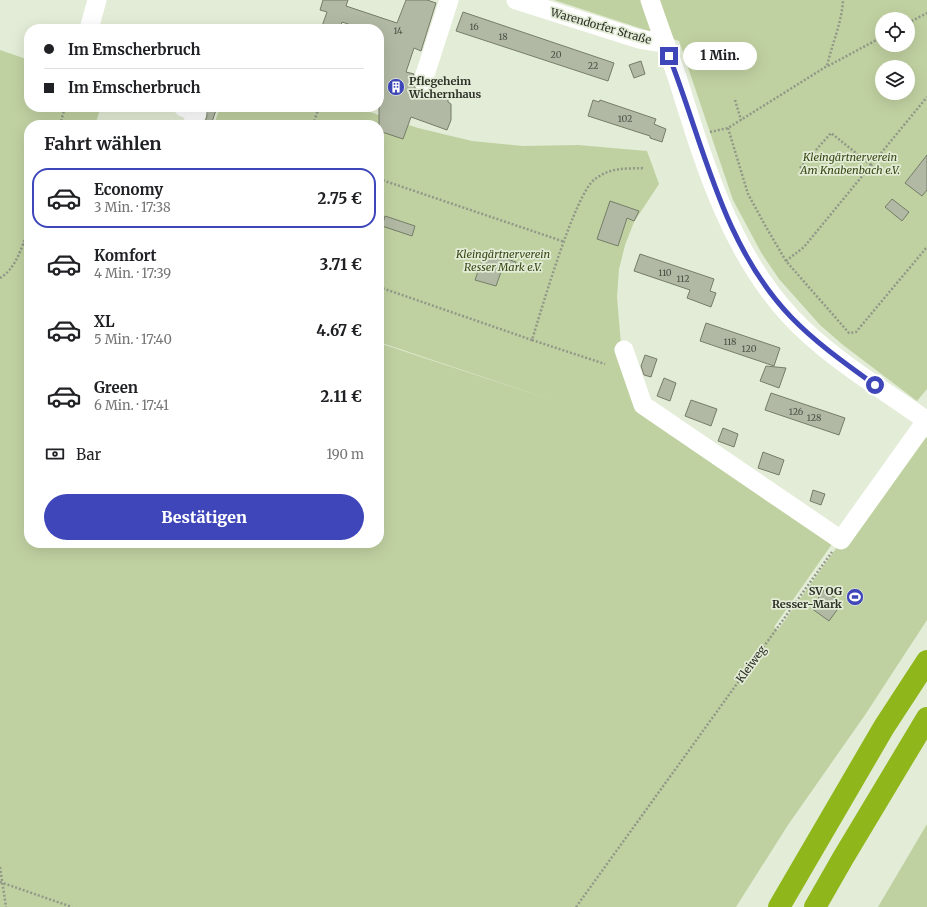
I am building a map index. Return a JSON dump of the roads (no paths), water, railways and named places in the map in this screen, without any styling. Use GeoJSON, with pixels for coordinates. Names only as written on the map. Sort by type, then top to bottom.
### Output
{"type":"FeatureCollection","features":[{"type":"Feature","properties":{"kind":"highway"},"geometry":{"type":"LineString","coordinates":[[779,907],[880,734],[927,661]]}},
{"type":"Feature","properties":{"kind":"highway"},"geometry":{"type":"LineString","coordinates":[[815,907],[842,858],[927,718]]}},
{"type":"Feature","properties":{"kind":"street"},"geometry":{"type":"LineString","coordinates":[[90,24],[97,0]]}},
{"type":"Feature","properties":{"kind":"street"},"geometry":{"type":"LineString","coordinates":[[423,81],[449,0]]}},
{"type":"Feature","properties":{"kind":"street","name":"Warendorfer Straße"},"geometry":{"type":"LineString","coordinates":[[516,0],[639,39],[664,43]]}},
{"type":"Feature","properties":{"kind":"street"},"geometry":{"type":"LineString","coordinates":[[624,350],[643,405],[841,540],[926,421],[837,358],[791,316],[770,292],[748,258],[730,225],[696,136],[650,0]]}},
{"type":"Feature","properties":{"kind":"place","name":"Pflegeheim Wichernhaus"},"geometry":{"type":"Point","coordinates":[396,87]}},
{"type":"Feature","properties":{"kind":"place","name":"SV OG Resser-Mark"},"geometry":{"type":"Point","coordinates":[855,597]}},
{"type":"Feature","properties":{"kind":"park label","name":"Kleingärtnerverein Am Knabenbach e.V."},"geometry":{"type":"Point","coordinates":[850,163]}},
{"type":"Feature","properties":{"kind":"park label","name":"Kleingärtnerverein Resser Mark e.V."},"geometry":{"type":"Point","coordinates":[503,260]}}]}
